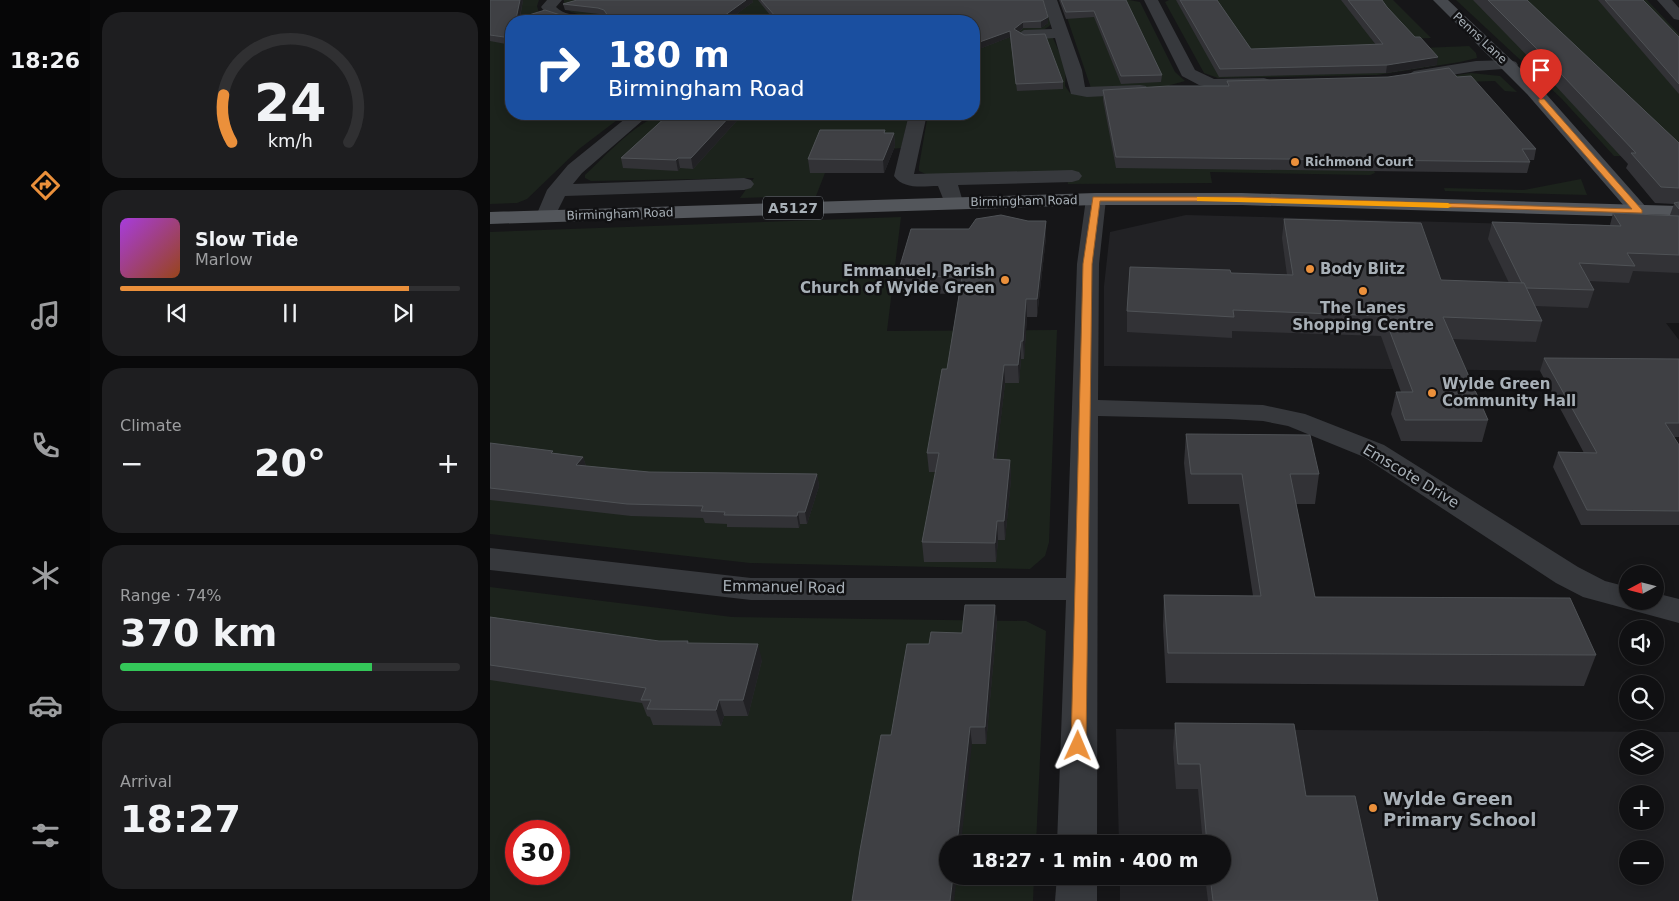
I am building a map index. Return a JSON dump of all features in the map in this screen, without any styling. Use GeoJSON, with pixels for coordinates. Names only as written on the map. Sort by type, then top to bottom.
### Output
{"type":"FeatureCollection","features":[{"type":"Feature","properties":{"kind":"main road","name":"Penns Lane"},"geometry":{"type":"LineString","coordinates":[[1440,0],[1510,65],[1639,211]]}},
{"type":"Feature","properties":{"kind":"main road","name":"Birmingham Road"},"geometry":{"type":"LineString","coordinates":[[490,218],[1058,199],[1242,199],[1679,212]]}},
{"type":"Feature","properties":{"kind":"street"},"geometry":{"type":"LineString","coordinates":[[555,0],[548,7],[557,15]]}},
{"type":"Feature","properties":{"kind":"street"},"geometry":{"type":"LineString","coordinates":[[1050,0],[1059,33],[1074,70],[1077,90],[1087,92],[1159,89]]}},
{"type":"Feature","properties":{"kind":"street"},"geometry":{"type":"LineString","coordinates":[[1151,0],[1188,73],[1203,81],[1221,84],[1280,83]]}},
{"type":"Feature","properties":{"kind":"street"},"geometry":{"type":"LineString","coordinates":[[1664,0],[1679,16]]}},
{"type":"Feature","properties":{"kind":"street"},"geometry":{"type":"LineString","coordinates":[[1024,35],[1059,33]]}},
{"type":"Feature","properties":{"kind":"street"},"geometry":{"type":"LineString","coordinates":[[1395,78],[1476,66],[1510,65]]}},
{"type":"Feature","properties":{"kind":"street"},"geometry":{"type":"LineString","coordinates":[[1178,88],[1203,81]]}},
{"type":"Feature","properties":{"kind":"street"},"geometry":{"type":"LineString","coordinates":[[546,216],[556,190],[575,169],[633,120]]}},
{"type":"Feature","properties":{"kind":"street"},"geometry":{"type":"LineString","coordinates":[[917,120],[904,176],[909,180],[1072,176]]}},
{"type":"Feature","properties":{"kind":"street"},"geometry":{"type":"LineString","coordinates":[[1047,177],[1058,199]]}},
{"type":"Feature","properties":{"kind":"street"},"geometry":{"type":"LineString","coordinates":[[946,180],[953,202]]}},
{"type":"Feature","properties":{"kind":"street"},"geometry":{"type":"LineString","coordinates":[[556,190],[744,184]]}},
{"type":"Feature","properties":{"kind":"street"},"geometry":{"type":"LineString","coordinates":[[1077,835],[1088,264],[1096,199]]}},
{"type":"Feature","properties":{"kind":"street","name":"Emscote Drive"},"geometry":{"type":"LineString","coordinates":[[1085,408],[1263,413],[1305,423],[1374,451],[1567,575],[1594,589],[1619,596]]}},
{"type":"Feature","properties":{"kind":"street","name":"Emmanuel Road"},"geometry":{"type":"LineString","coordinates":[[490,559],[751,589],[1081,589]]}},
{"type":"Feature","properties":{"kind":"street"},"geometry":{"type":"LineString","coordinates":[[1664,607],[1679,611]]}},
{"type":"Feature","properties":{"kind":"street"},"geometry":{"type":"LineString","coordinates":[[1076,901],[1077,885]]}},
{"type":"Feature","properties":{"kind":"shaded area"},"geometry":{"type":"Polygon","coordinates":[[[490,0],[539,0],[537,6],[539,13],[532,15],[505,15],[505,120],[617,120],[579,149],[527,199],[517,203],[490,204],[490,0]]]}},
{"type":"Feature","properties":{"kind":"shaded area"},"geometry":{"type":"Polygon","coordinates":[[[564,0],[1043,0],[1051,24],[1047,28],[1036,32],[1003,33],[1004,38],[1041,36],[1053,38],[1066,68],[1065,86],[1070,93],[1079,95],[1177,92],[1362,141],[1375,173],[1370,175],[1210,172],[1212,183],[1068,184],[1065,171],[928,175],[919,171],[927,120],[980,120],[980,15],[582,15],[571,12],[564,6],[564,0]]]}},
{"type":"Feature","properties":{"kind":"shaded area"},"geometry":{"type":"Polygon","coordinates":[[[1061,0],[1129,0],[1140,2],[1175,72],[1185,81],[1163,87],[1091,88],[1061,0]]]}},
{"type":"Feature","properties":{"kind":"shaded area"},"geometry":{"type":"Polygon","coordinates":[[[1169,0],[1393,0],[1431,38],[1403,39],[1368,34],[1376,45],[1422,48],[1469,46],[1476,53],[1477,58],[1377,75],[1218,78],[1204,73],[1165,2],[1169,0]]]}},
{"type":"Feature","properties":{"kind":"shaded area"},"geometry":{"type":"Polygon","coordinates":[[[1456,0],[1647,0],[1679,34],[1679,156],[1614,156],[1561,98],[1456,0]]]}},
{"type":"Feature","properties":{"kind":"shaded area"},"geometry":{"type":"Polygon","coordinates":[[[1471,73],[1500,76],[1517,92],[1505,91],[1495,81],[1428,83],[1430,79],[1471,73]]]}},
{"type":"Feature","properties":{"kind":"shaded area"},"geometry":{"type":"Polygon","coordinates":[[[650,120],[908,120],[901,148],[832,155],[816,196],[740,198],[754,178],[591,181],[585,178],[585,175],[613,148],[650,120]]]}},
{"type":"Feature","properties":{"kind":"shaded area"},"geometry":{"type":"Polygon","coordinates":[[[1581,179],[1587,195],[1445,191],[1444,188],[1524,190],[1581,179]]]}},
{"type":"Feature","properties":{"kind":"shaded area"},"geometry":{"type":"Polygon","coordinates":[[[1186,215],[1592,226],[1679,233],[1679,323],[1666,323],[1679,340],[1679,372],[1104,366],[1104,286],[1110,232],[1186,215]]]}},
{"type":"Feature","properties":{"kind":"shaded area"},"geometry":{"type":"Polygon","coordinates":[[[901,217],[887,331],[1057,330],[1049,542],[1045,556],[1030,569],[750,563],[490,534],[490,232],[901,217]]]}},
{"type":"Feature","properties":{"kind":"shaded area"},"geometry":{"type":"Polygon","coordinates":[[[490,587],[732,617],[1026,621],[1046,631],[1036,835],[939,835],[939,885],[1034,885],[1033,901],[490,901],[490,587]]]}},
{"type":"Feature","properties":{"kind":"shaded area","name":"Wylde Green Primary School"},"geometry":{"type":"Polygon","coordinates":[[[1116,729],[1619,732],[1619,775],[1664,775],[1664,732],[1679,732],[1679,901],[1120,901],[1120,885],[1231,885],[1231,835],[1119,835],[1116,729]]]}},
{"type":"Feature","properties":{"kind":"building"},"geometry":{"type":"Polygon","coordinates":[[[490,0],[520,0],[517,15],[505,15],[505,37],[490,35],[490,0]]]}},
{"type":"Feature","properties":{"kind":"building"},"geometry":{"type":"Polygon","coordinates":[[[577,0],[746,0],[725,15],[607,15],[604,10],[598,8],[563,4],[577,0]]]}},
{"type":"Feature","properties":{"kind":"building"},"geometry":{"type":"Polygon","coordinates":[[[761,0],[1043,0],[1048,17],[1041,21],[1023,22],[1014,29],[1024,35],[1045,34],[1063,82],[1016,84],[1010,31],[980,42],[980,15],[774,15],[761,0]]]}},
{"type":"Feature","properties":{"kind":"building"},"geometry":{"type":"Polygon","coordinates":[[[1061,0],[1126,0],[1162,75],[1121,76],[1094,11],[1066,12],[1061,0]]]}},
{"type":"Feature","properties":{"kind":"building"},"geometry":{"type":"Polygon","coordinates":[[[1180,0],[1217,0],[1251,49],[1383,44],[1348,0],[1382,0],[1415,37],[1420,37],[1438,57],[1387,65],[1220,69],[1180,0]]]}},
{"type":"Feature","properties":{"kind":"building"},"geometry":{"type":"Polygon","coordinates":[[[1488,0],[1527,0],[1679,143],[1679,188],[1661,187],[1631,153],[1636,153],[1488,0]]]}},
{"type":"Feature","properties":{"kind":"building"},"geometry":{"type":"Polygon","coordinates":[[[1605,0],[1643,0],[1679,37],[1679,84],[1605,0]]]}},
{"type":"Feature","properties":{"kind":"building"},"geometry":{"type":"Polygon","coordinates":[[[545,10],[561,15],[529,15],[545,10]]]}},
{"type":"Feature","properties":{"kind":"building"},"geometry":{"type":"Polygon","coordinates":[[[1449,68],[1457,77],[1471,76],[1536,149],[1522,149],[1530,162],[1116,157],[1103,90],[1168,86],[1229,86],[1227,81],[1388,77],[1449,68]]]}},
{"type":"Feature","properties":{"kind":"building"},"geometry":{"type":"Polygon","coordinates":[[[663,120],[726,120],[691,158],[678,158],[676,160],[621,158],[663,120]]]}},
{"type":"Feature","properties":{"kind":"building"},"geometry":{"type":"Polygon","coordinates":[[[820,130],[885,130],[884,133],[894,133],[883,160],[808,159],[820,130]]]}},
{"type":"Feature","properties":{"kind":"building"},"geometry":{"type":"Polygon","coordinates":[[[1679,202],[1679,209],[1674,203],[1679,202]]]}},
{"type":"Feature","properties":{"kind":"building"},"geometry":{"type":"Polygon","coordinates":[[[1613,213],[1679,216],[1679,255],[1627,253],[1635,266],[1579,263],[1594,290],[1526,288],[1492,222],[1621,226],[1613,213]]]}},
{"type":"Feature","properties":{"kind":"building"},"geometry":{"type":"Polygon","coordinates":[[[1001,215],[1028,221],[1046,221],[1037,299],[1026,299],[1023,341],[1021,341],[1018,365],[1004,365],[993,459],[1010,460],[1004,521],[997,521],[995,543],[922,542],[939,453],[927,453],[942,369],[947,369],[962,277],[897,276],[911,229],[969,229],[976,219],[1001,215]]]}},
{"type":"Feature","properties":{"kind":"building"},"geometry":{"type":"Polygon","coordinates":[[[1284,219],[1421,223],[1441,280],[1524,283],[1542,321],[1443,317],[1488,420],[1405,420],[1396,392],[1413,392],[1384,316],[1233,310],[1234,317],[1127,311],[1130,267],[1230,270],[1231,273],[1293,275],[1284,219]]]}},
{"type":"Feature","properties":{"kind":"building"},"geometry":{"type":"Polygon","coordinates":[[[1544,358],[1679,359],[1679,423],[1665,423],[1679,445],[1679,511],[1587,510],[1558,452],[1597,453],[1544,358]]]}},
{"type":"Feature","properties":{"kind":"building"},"geometry":{"type":"Polygon","coordinates":[[[1186,434],[1310,435],[1319,474],[1290,474],[1315,597],[1570,598],[1596,655],[1168,653],[1164,595],[1261,596],[1242,474],[1191,474],[1186,434]]]}},
{"type":"Feature","properties":{"kind":"building"},"geometry":{"type":"Polygon","coordinates":[[[490,443],[583,457],[576,465],[649,472],[817,474],[805,512],[798,512],[797,516],[724,515],[725,512],[701,511],[703,506],[627,504],[490,488],[490,443]]]}},
{"type":"Feature","properties":{"kind":"building"},"geometry":{"type":"Polygon","coordinates":[[[965,605],[995,605],[985,727],[970,727],[958,835],[939,835],[939,885],[952,885],[950,901],[852,901],[881,735],[891,735],[907,644],[929,644],[931,632],[962,633],[965,605]]]}},
{"type":"Feature","properties":{"kind":"building"},"geometry":{"type":"Polygon","coordinates":[[[490,617],[659,641],[758,644],[743,700],[719,700],[716,710],[647,709],[651,700],[641,700],[646,688],[490,665],[490,617]]]}},
{"type":"Feature","properties":{"kind":"building"},"geometry":{"type":"Polygon","coordinates":[[[1175,723],[1294,724],[1306,796],[1355,796],[1378,901],[1213,901],[1211,885],[1231,885],[1231,835],[1206,835],[1200,764],[1178,764],[1175,723]]]}},
{"type":"Feature","properties":{"kind":"slow traffic"},"geometry":{"type":"LineString","coordinates":[[1200,199],[1448,206]]}},
{"type":"Feature","properties":{"kind":"place","name":"Richmond Court"},"geometry":{"type":"Point","coordinates":[1295,162]}},
{"type":"Feature","properties":{"kind":"place","name":"Body Blitz"},"geometry":{"type":"Point","coordinates":[1310,269]}},
{"type":"Feature","properties":{"kind":"place","name":"Emmanuel, Parish Church of Wylde Green"},"geometry":{"type":"Point","coordinates":[1005,280]}},
{"type":"Feature","properties":{"kind":"place","name":"The Lanes Shopping Centre"},"geometry":{"type":"Point","coordinates":[1363,291]}},
{"type":"Feature","properties":{"kind":"place","name":"Wylde Green Community Hall"},"geometry":{"type":"Point","coordinates":[1432,393]}},
{"type":"Feature","properties":{"kind":"place","name":"Wylde Green Primary School"},"geometry":{"type":"Point","coordinates":[1373,808]}},
{"type":"Feature","properties":{"kind":"route"},"geometry":{"type":"LineString","coordinates":[[1078,746],[1088,264],[1096,199],[1242,199],[1639,211],[1541,100]]}}]}
